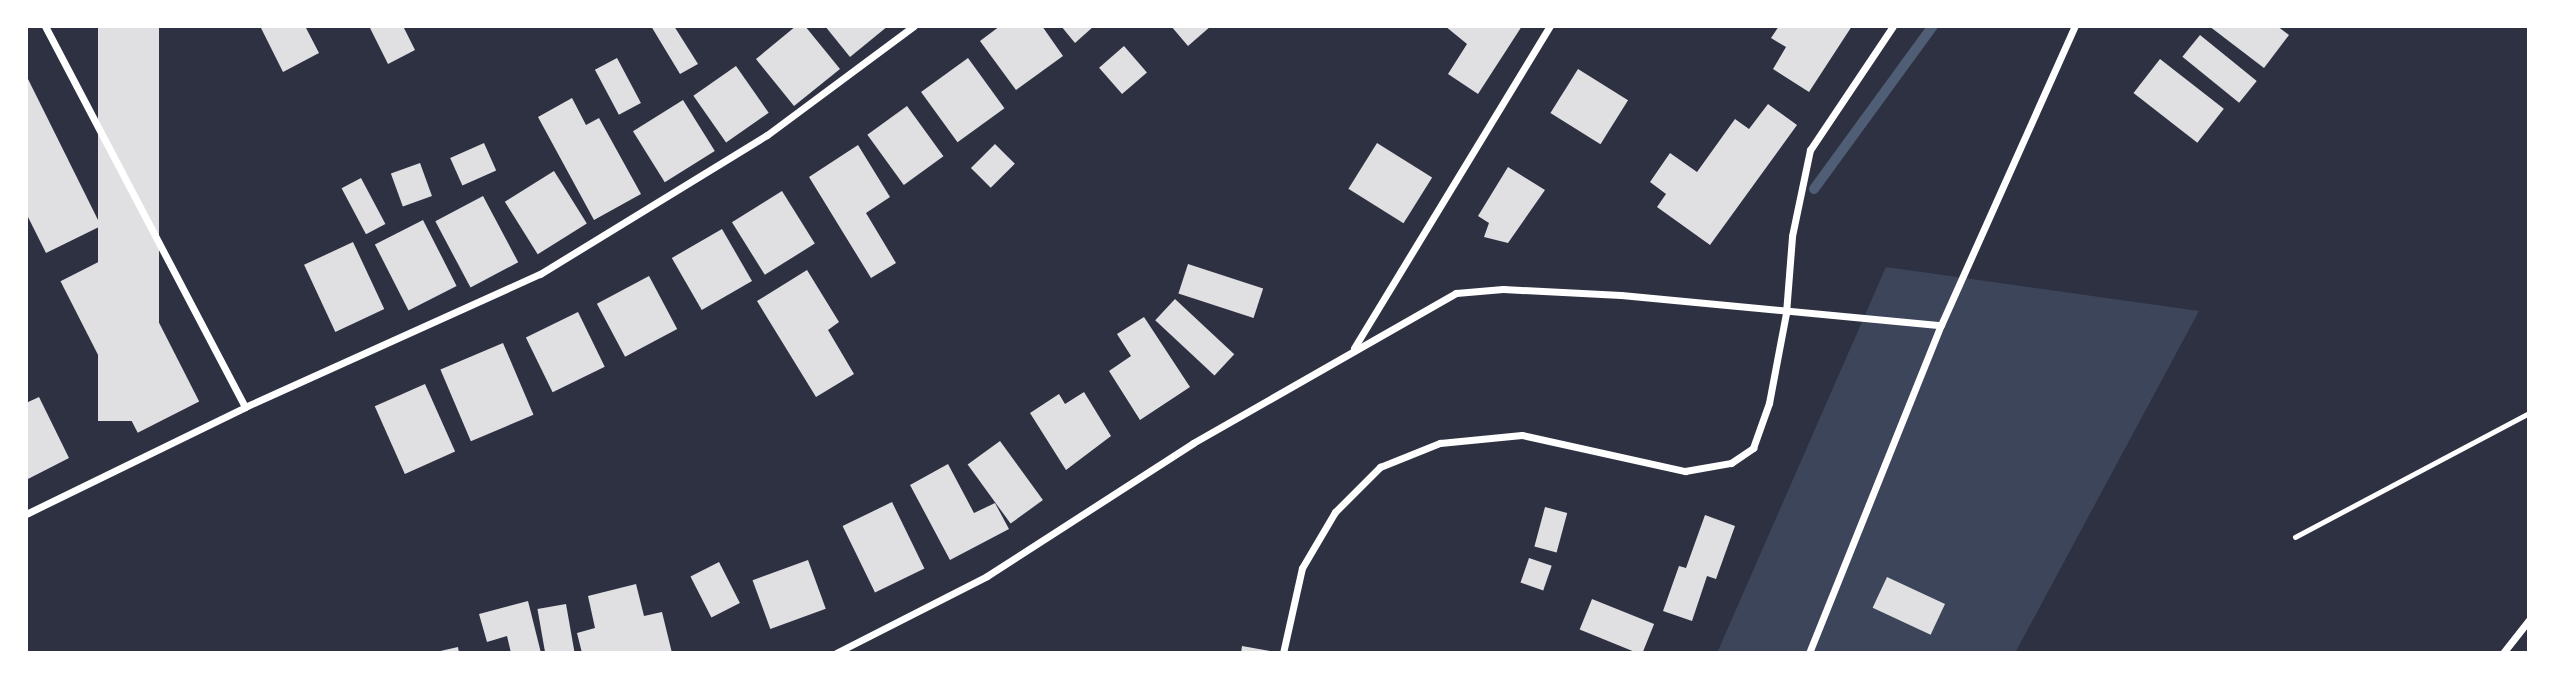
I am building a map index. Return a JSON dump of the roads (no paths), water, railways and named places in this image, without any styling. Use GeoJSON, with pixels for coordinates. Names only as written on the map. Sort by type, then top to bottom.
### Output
{"type":"FeatureCollection","features":[{"type":"Feature","properties":{"kind":"street"},"geometry":{"type":"LineString","coordinates":[[45,26],[245,407]]}},
{"type":"Feature","properties":{"kind":"street"},"geometry":{"type":"LineString","coordinates":[[26,514],[245,407],[540,274],[767,135],[914,26]]}},
{"type":"Feature","properties":{"kind":"street"},"geometry":{"type":"LineString","coordinates":[[1354,349],[1550,26]]}},
{"type":"Feature","properties":{"kind":"street"},"geometry":{"type":"LineString","coordinates":[[1283,653],[1302,568],[1335,512],[1380,467],[1440,443],[1522,435],[1685,471],[1731,463],[1753,448],[1769,402],[1786,313],[1792,236],[1810,150],[1893,26]]}},
{"type":"Feature","properties":{"kind":"street"},"geometry":{"type":"LineString","coordinates":[[1809,653],[1941,325],[2076,26]]}},
{"type":"Feature","properties":{"kind":"street"},"geometry":{"type":"LineString","coordinates":[[836,653],[987,576],[1193,443],[1456,293],[1503,289],[1621,295],[1786,313],[1941,325]]}},
{"type":"Feature","properties":{"kind":"street"},"geometry":{"type":"LineString","coordinates":[[2503,653],[2529,620]]}},
{"type":"Feature","properties":{"kind":"waterway"},"geometry":{"type":"LineString","coordinates":[[1814,189],[1933,26]]}}]}
